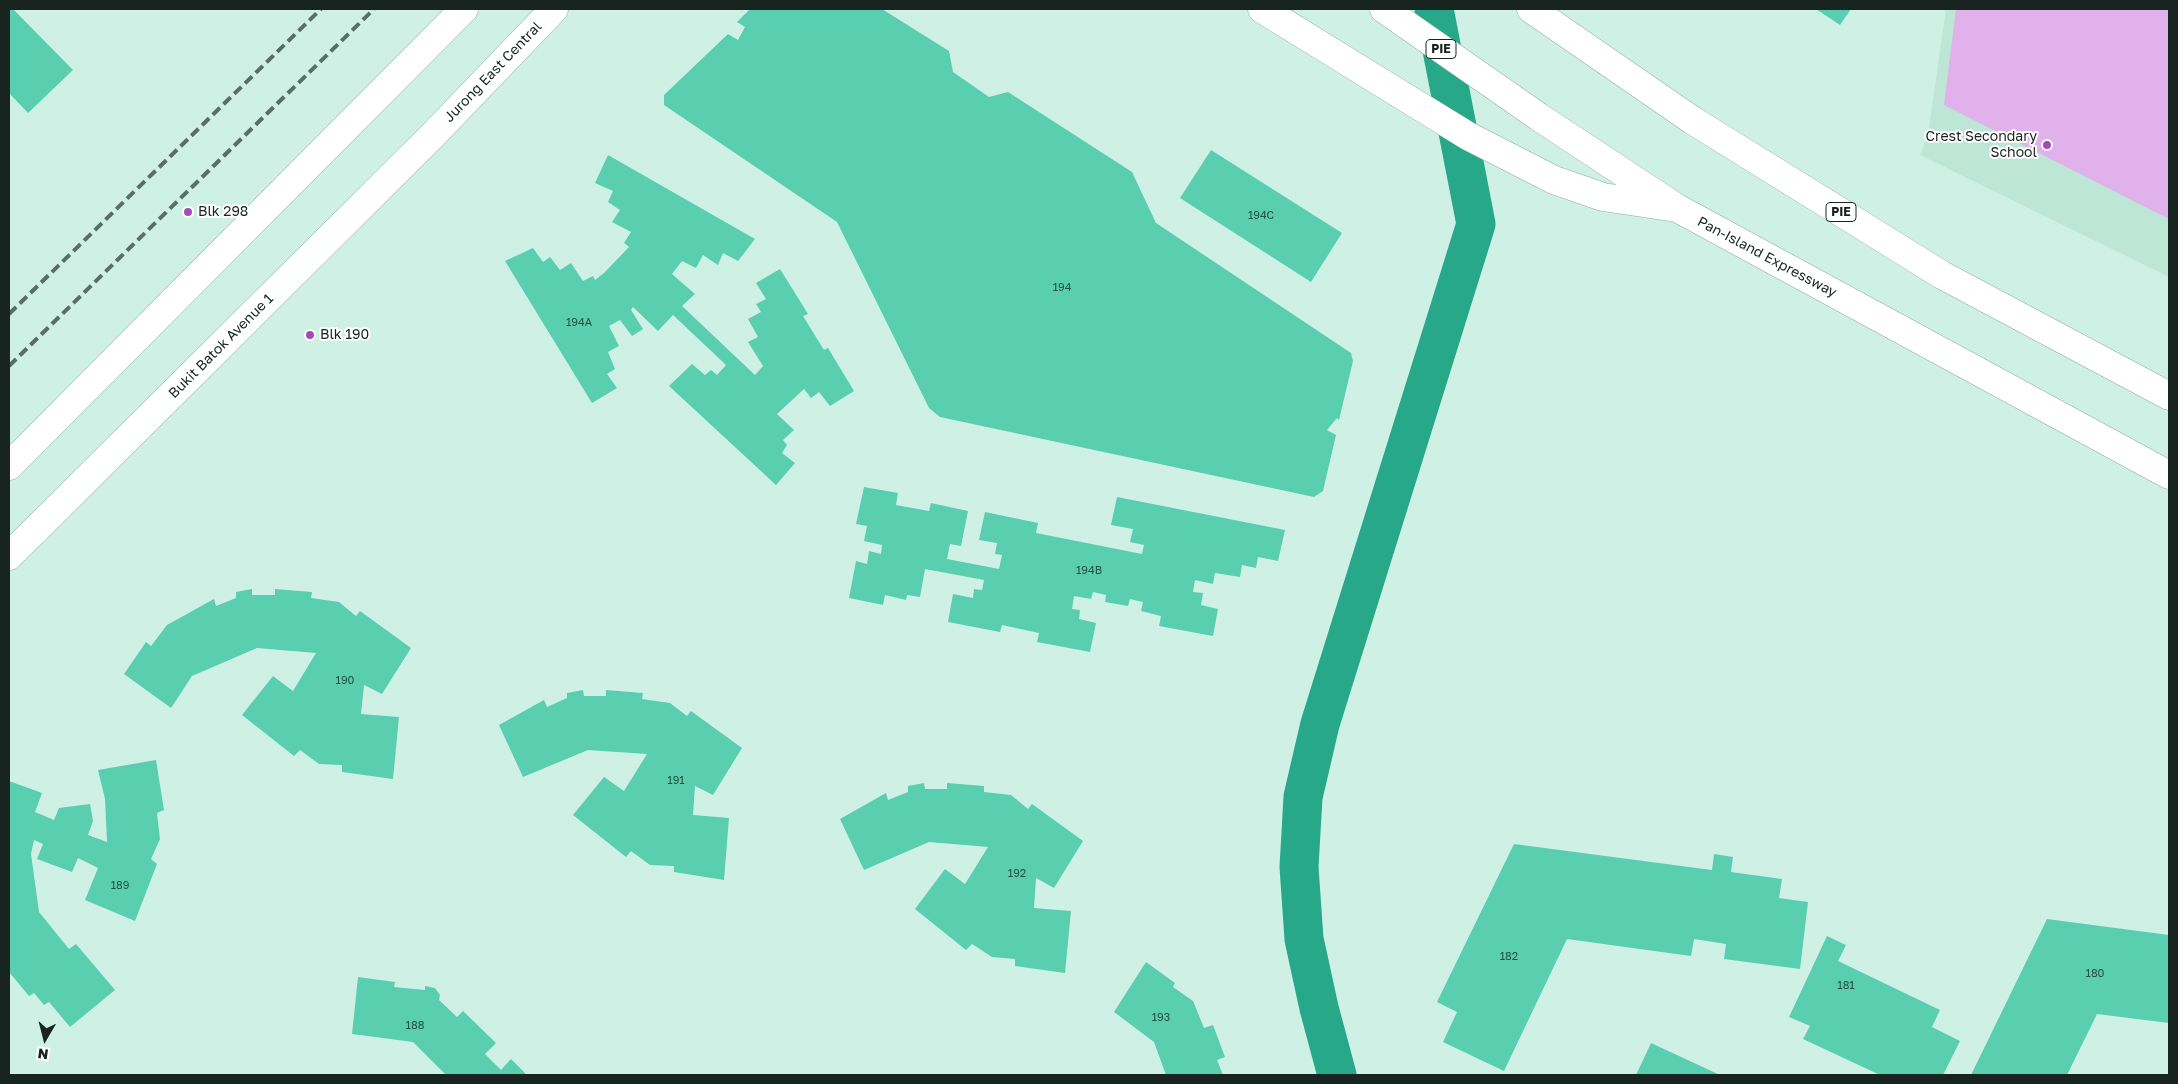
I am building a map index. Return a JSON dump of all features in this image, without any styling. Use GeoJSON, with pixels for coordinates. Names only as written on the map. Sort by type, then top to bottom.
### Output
{"type":"FeatureCollection","features":[{"type":"Feature","properties":{"kind":"main road"},"geometry":{"type":"LineString","coordinates":[[9,466],[464,9]]}},
{"type":"Feature","properties":{"kind":"main road","name":"Jurong East Central"},"geometry":{"type":"LineString","coordinates":[[433,135],[554,9]]}},
{"type":"Feature","properties":{"kind":"main road"},"geometry":{"type":"LineString","coordinates":[[1262,9],[1468,136],[1554,180],[1603,197],[1677,208]]}},
{"type":"Feature","properties":{"kind":"main road","name":"PIE"},"geometry":{"type":"LineString","coordinates":[[1531,9],[1692,120],[1942,275],[2169,396]]}},
{"type":"Feature","properties":{"kind":"main road","name":"Pan-Island Expressway"},"geometry":{"type":"LineString","coordinates":[[1392,15],[1677,208],[2169,475]]}},
{"type":"Feature","properties":{"kind":"main road","name":"Bukit Batok Avenue 1"},"geometry":{"type":"LineString","coordinates":[[9,556],[433,135]]}},
{"type":"Feature","properties":{"kind":"shaded area","name":"Crest Secondary School"},"geometry":{"type":"Polygon","coordinates":[[[1946,9],[2169,9],[2169,277],[1920,155],[1928,135],[1946,9]]]}},
{"type":"Feature","properties":{"kind":"shaded area","name":"Crest Secondary School"},"geometry":{"type":"Polygon","coordinates":[[[1956,9],[2169,9],[2169,219],[1944,105],[1956,9]]]}},
{"type":"Feature","properties":{"kind":"building"},"geometry":{"type":"Polygon","coordinates":[[[9,9],[13,9],[73,70],[28,113],[9,93],[9,9]]]}},
{"type":"Feature","properties":{"kind":"building"},"geometry":{"type":"Polygon","coordinates":[[[750,9],[882,9],[949,51],[953,72],[989,97],[1008,92],[1132,172],[1156,223],[1351,353],[1353,361],[1339,420],[1337,418],[1327,430],[1336,435],[1323,491],[1314,497],[940,417],[929,408],[837,222],[664,105],[664,95],[728,34],[738,40],[745,27],[737,22],[750,9]]]}},
{"type":"Feature","properties":{"kind":"building"},"geometry":{"type":"Polygon","coordinates":[[[1816,9],[1851,9],[1840,25],[1816,9]]]}},
{"type":"Feature","properties":{"kind":"building"},"geometry":{"type":"Polygon","coordinates":[[[1211,150],[1342,233],[1311,282],[1180,198],[1211,150]]]}},
{"type":"Feature","properties":{"kind":"building"},"geometry":{"type":"Polygon","coordinates":[[[608,155],[755,239],[738,261],[723,253],[718,265],[703,255],[696,268],[682,261],[672,274],[695,294],[682,306],[755,375],[763,366],[748,342],[758,337],[748,319],[761,312],[756,304],[766,299],[756,283],[780,269],[808,314],[803,316],[824,350],[828,348],[854,391],[830,406],[819,392],[811,398],[804,389],[777,414],[794,430],[783,440],[787,445],[782,453],[795,463],[776,485],[669,386],[692,364],[705,375],[711,370],[717,375],[726,365],[673,315],[658,331],[633,307],[631,310],[643,329],[632,336],[620,320],[609,326],[619,346],[608,352],[615,369],[607,374],[617,388],[592,403],[505,261],[533,248],[543,262],[550,257],[560,270],[571,263],[583,281],[593,276],[595,280],[604,273],[629,247],[624,243],[631,232],[612,222],[620,210],[608,202],[613,191],[595,183],[608,155]]]}},
{"type":"Feature","properties":{"kind":"building"},"geometry":{"type":"Polygon","coordinates":[[[864,487],[898,493],[896,505],[929,511],[931,503],[968,511],[961,546],[950,544],[947,559],[999,569],[1002,555],[995,554],[997,543],[979,540],[985,512],[1038,523],[1036,533],[1142,554],[1144,545],[1130,542],[1133,529],[1111,525],[1117,497],[1285,530],[1278,561],[1258,557],[1256,568],[1242,565],[1240,577],[1215,573],[1213,584],[1195,580],[1193,592],[1203,593],[1201,605],[1218,609],[1213,636],[1159,626],[1161,616],[1141,611],[1143,602],[1130,599],[1128,606],[1105,602],[1106,595],[1093,592],[1091,599],[1074,596],[1072,609],[1080,610],[1079,619],[1096,623],[1090,652],[1037,642],[1039,633],[1002,625],[1000,632],[948,622],[953,594],[973,598],[974,589],[982,590],[984,580],[925,569],[920,597],[907,595],[906,600],[885,595],[883,605],[849,598],[856,561],[867,564],[869,551],[881,554],[882,545],[864,541],[867,526],[856,524],[864,487]]]}},
{"type":"Feature","properties":{"kind":"building"},"geometry":{"type":"Polygon","coordinates":[[[252,589],[252,595],[275,595],[275,589],[312,592],[311,598],[339,602],[356,616],[360,611],[411,648],[382,694],[364,685],[361,714],[399,717],[393,779],[342,772],[342,765],[319,764],[300,750],[294,756],[242,715],[273,676],[293,691],[316,653],[257,648],[192,676],[171,708],[124,674],[146,642],[151,646],[167,625],[214,599],[216,606],[236,598],[236,592],[252,589]]]}},
{"type":"Feature","properties":{"kind":"building"},"geometry":{"type":"Polygon","coordinates":[[[583,690],[584,696],[606,696],[606,690],[643,693],[642,699],[670,703],[687,716],[691,711],[742,748],[713,795],[695,786],[693,815],[729,818],[724,880],[674,872],[674,866],[650,865],[631,851],[626,857],[573,815],[604,777],[624,791],[647,754],[588,750],[523,777],[499,725],[544,700],[547,707],[567,698],[567,693],[583,690]]]}},
{"type":"Feature","properties":{"kind":"building"},"geometry":{"type":"Polygon","coordinates":[[[156,760],[164,810],[157,813],[160,839],[151,859],[157,864],[135,921],[85,900],[98,868],[78,858],[72,872],[37,859],[43,844],[34,840],[31,854],[39,912],[69,949],[76,944],[115,990],[70,1027],[49,1002],[44,1005],[34,993],[29,996],[9,972],[9,781],[42,793],[35,812],[54,820],[59,808],[90,804],[93,821],[88,835],[107,842],[105,799],[98,770],[156,760]]]}},
{"type":"Feature","properties":{"kind":"building"},"geometry":{"type":"Polygon","coordinates":[[[924,783],[925,789],[947,789],[947,783],[984,786],[984,792],[1011,795],[1028,809],[1032,804],[1083,841],[1054,888],[1036,878],[1034,908],[1071,911],[1065,973],[1015,966],[1015,959],[992,957],[972,944],[966,950],[915,909],[945,869],[965,884],[988,847],[929,842],[864,870],[840,819],[886,793],[888,800],[908,792],[908,786],[924,783]]]}},
{"type":"Feature","properties":{"kind":"building"},"geometry":{"type":"Polygon","coordinates":[[[1514,844],[1712,870],[1714,854],[1733,857],[1731,872],[1782,879],[1779,898],[1808,902],[1800,969],[1724,959],[1726,944],[1694,939],[1691,956],[1567,939],[1504,1071],[1443,1042],[1457,1012],[1437,1002],[1514,844]]]}},
{"type":"Feature","properties":{"kind":"building"},"geometry":{"type":"Polygon","coordinates":[[[2047,919],[2169,935],[2169,1023],[2097,1014],[2067,1075],[1971,1075],[2047,919]]]}},
{"type":"Feature","properties":{"kind":"building"},"geometry":{"type":"Polygon","coordinates":[[[1827,936],[1846,945],[1838,961],[1940,1010],[1932,1027],[1960,1041],[1943,1075],[1880,1075],[1803,1039],[1810,1026],[1789,1017],[1827,936]]]}},
{"type":"Feature","properties":{"kind":"building"},"geometry":{"type":"Polygon","coordinates":[[[1146,962],[1175,983],[1173,987],[1193,1001],[1204,1028],[1213,1025],[1225,1057],[1217,1060],[1223,1075],[1166,1075],[1154,1042],[1114,1012],[1146,962]]]}},
{"type":"Feature","properties":{"kind":"building"},"geometry":{"type":"Polygon","coordinates":[[[358,977],[395,982],[394,987],[425,990],[425,986],[435,988],[440,995],[439,1000],[457,1017],[463,1011],[496,1043],[485,1054],[501,1070],[511,1059],[527,1075],[446,1075],[413,1042],[352,1034],[358,977]]]}},
{"type":"Feature","properties":{"kind":"building"},"geometry":{"type":"Polygon","coordinates":[[[1651,1043],[1720,1075],[1636,1075],[1651,1043]]]}},
{"type":"Feature","properties":{"kind":"waterway"},"geometry":{"type":"LineString","coordinates":[[1337,1075],[1319,1008],[1304,939],[1299,867],[1303,797],[1320,724],[1476,224],[1434,9]]}},
{"type":"Feature","properties":{"kind":"railway"},"geometry":{"type":"LineString","coordinates":[[9,314],[321,9]]}},
{"type":"Feature","properties":{"kind":"railway"},"geometry":{"type":"LineString","coordinates":[[9,366],[374,9]]}},
{"type":"Feature","properties":{"kind":"place","name":"Crest Secondary School"},"geometry":{"type":"Point","coordinates":[2047,145]}},
{"type":"Feature","properties":{"kind":"place","name":"Blk 298"},"geometry":{"type":"Point","coordinates":[188,212]}},
{"type":"Feature","properties":{"kind":"place","name":"Blk 190"},"geometry":{"type":"Point","coordinates":[310,335]}}]}
